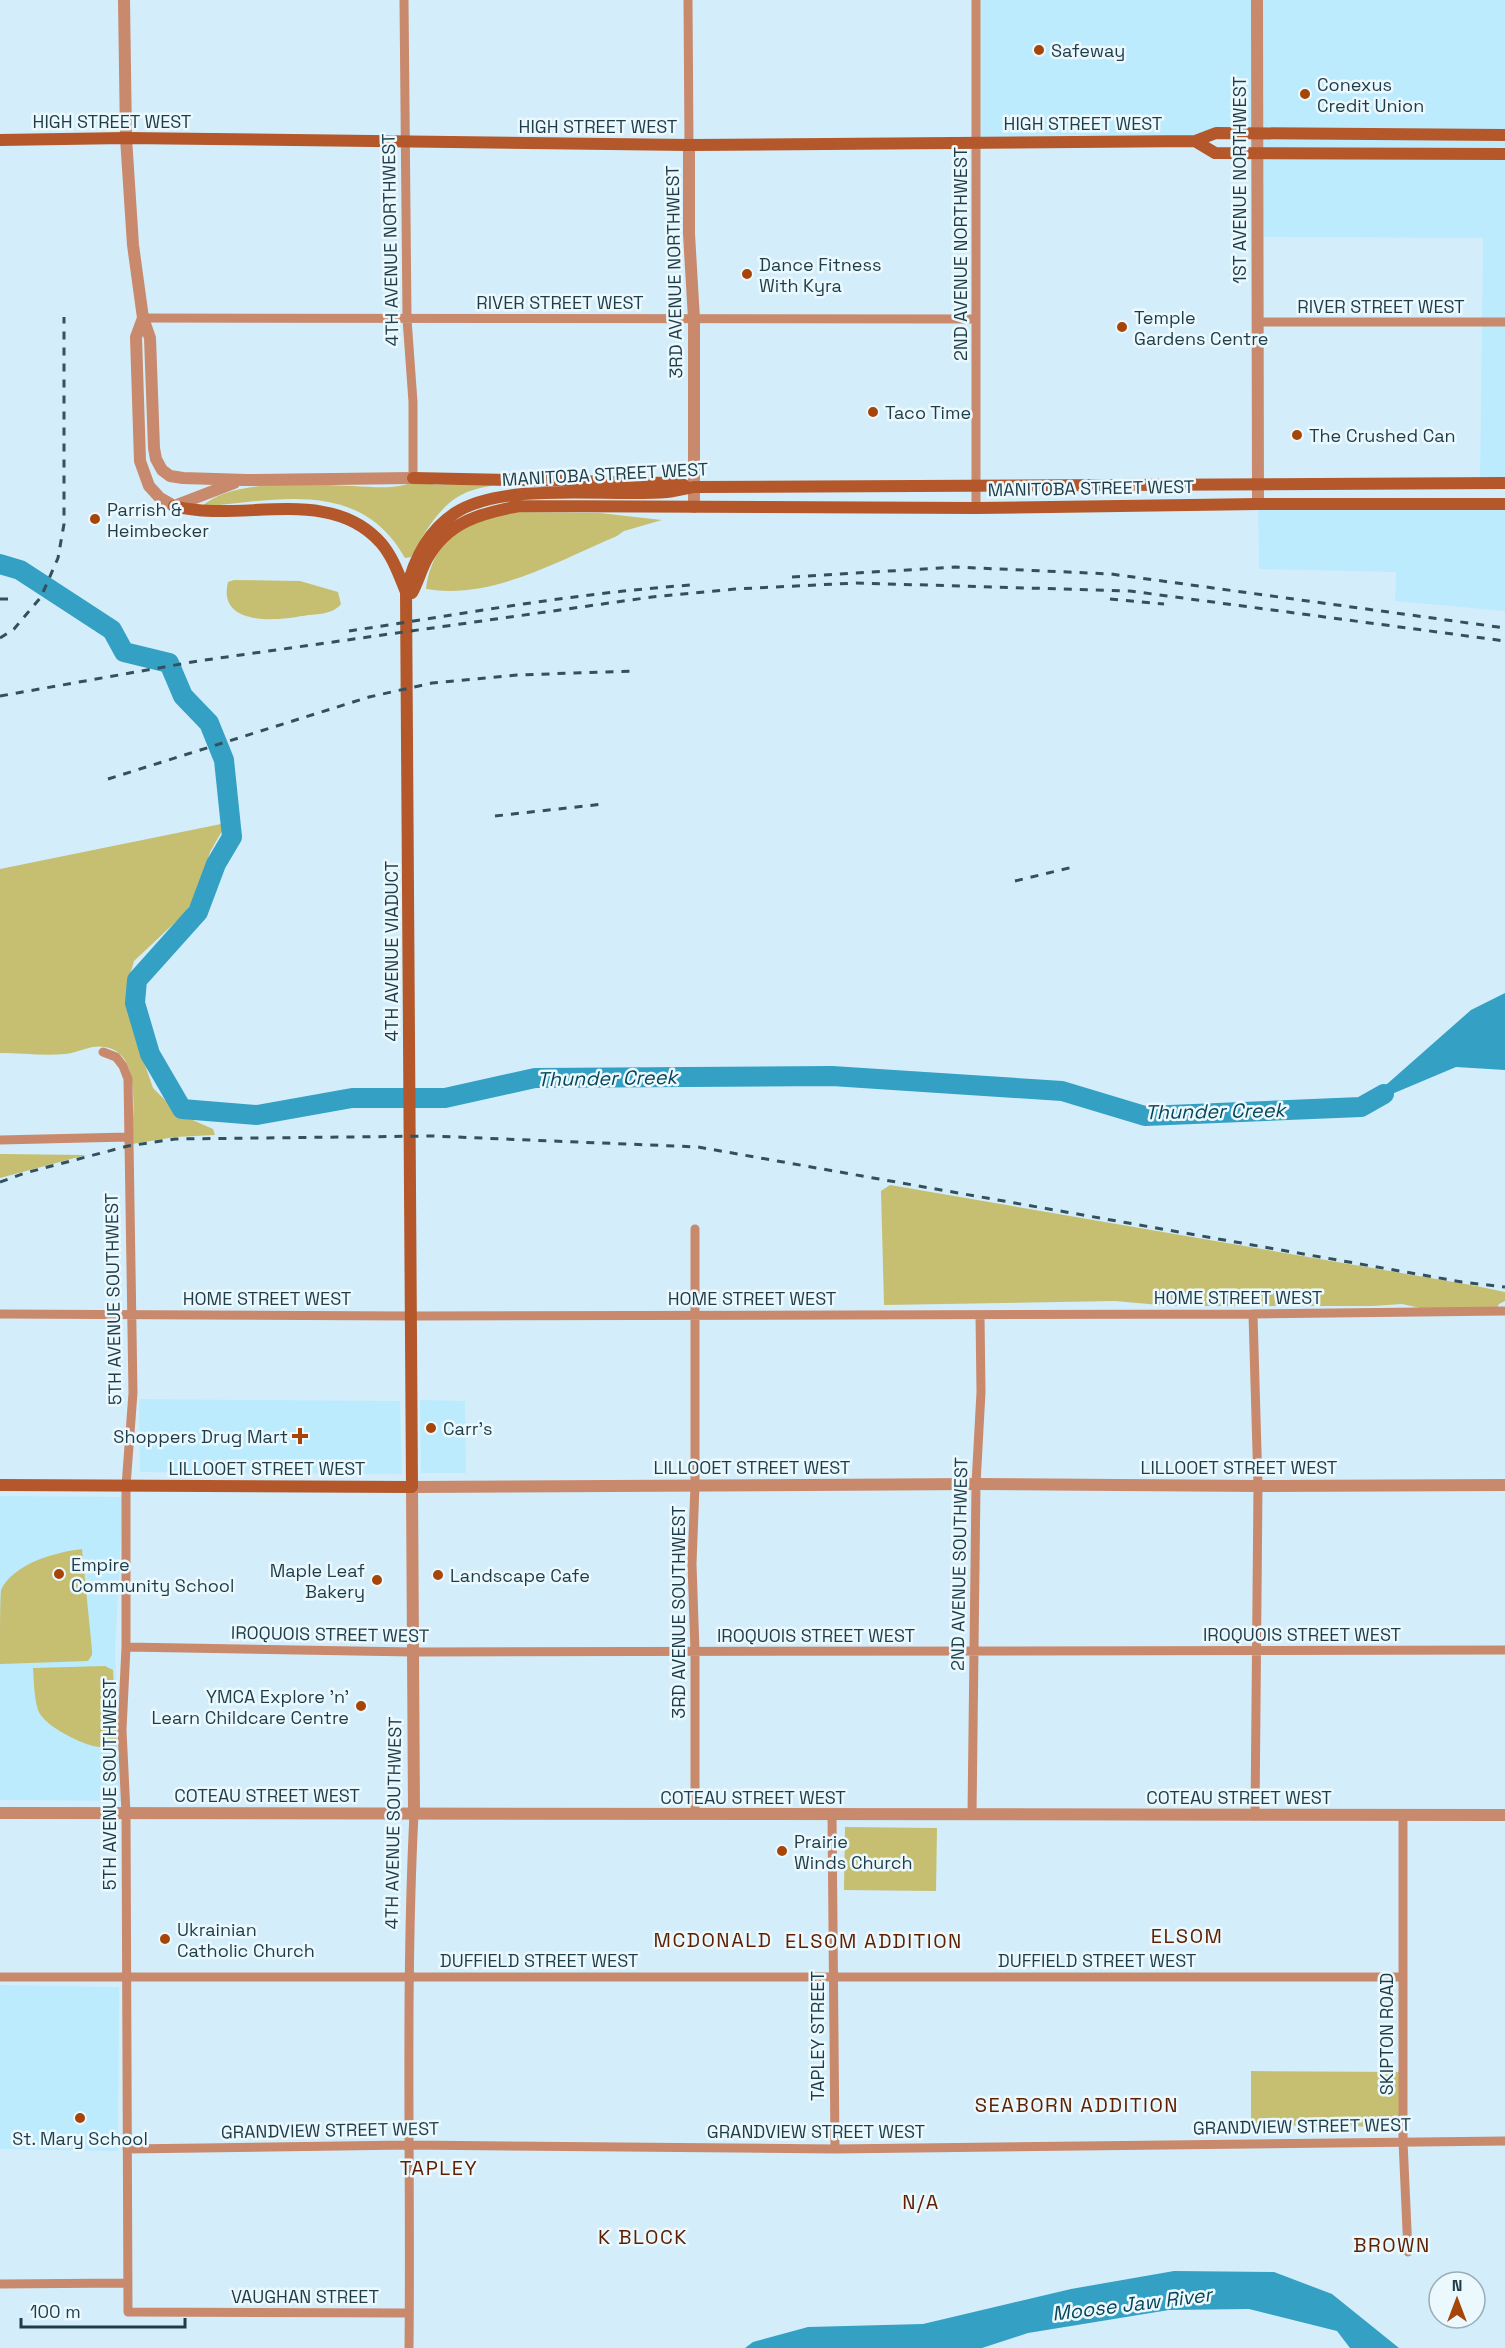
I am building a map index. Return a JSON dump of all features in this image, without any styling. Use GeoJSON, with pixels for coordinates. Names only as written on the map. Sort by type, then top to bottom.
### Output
{"type":"FeatureCollection","features":[{"type":"Feature","properties":{"kind":"main road","name":"HIGH STREET WEST"},"geometry":{"type":"LineString","coordinates":[[0,140],[126,138],[689,145],[1195,141],[1216,133],[1505,135]]}},
{"type":"Feature","properties":{"kind":"main road","name":"HIGH STREET WEST"},"geometry":{"type":"LineString","coordinates":[[1195,141],[1215,153],[1505,154]]}},
{"type":"Feature","properties":{"kind":"main road"},"geometry":{"type":"LineString","coordinates":[[413,478],[668,483],[694,487]]}},
{"type":"Feature","properties":{"kind":"main road","name":"MANITOBA STREET WEST"},"geometry":{"type":"LineString","coordinates":[[406,597],[415,564],[427,540],[446,520],[473,503],[490,498],[548,493],[667,492],[694,487],[1505,483]]}},
{"type":"Feature","properties":{"kind":"main road","name":"MANITOBA STREET WEST"},"geometry":{"type":"LineString","coordinates":[[406,597],[414,589],[426,561],[441,539],[458,525],[482,514],[519,506],[976,508],[1258,504],[1505,504]]}},
{"type":"Feature","properties":{"kind":"main road"},"geometry":{"type":"LineString","coordinates":[[174,506],[201,512],[308,510],[343,518],[363,527],[382,544],[393,561],[406,597]]}},
{"type":"Feature","properties":{"kind":"main road","name":"4TH AVENUE VIADUCT"},"geometry":{"type":"LineString","coordinates":[[406,597],[411,1299]]}},
{"type":"Feature","properties":{"kind":"main road","name":"4TH AVENUE SOUTHWEST"},"geometry":{"type":"LineString","coordinates":[[411,1299],[412,1487]]}},
{"type":"Feature","properties":{"kind":"main road","name":"LILLOOET STREET WEST"},"geometry":{"type":"LineString","coordinates":[[0,1485],[412,1487]]}},
{"type":"Feature","properties":{"kind":"street"},"geometry":{"type":"LineString","coordinates":[[124,0],[126,138],[133,245],[143,318],[150,338],[156,459],[162,470],[177,477],[247,480],[413,478]]}},
{"type":"Feature","properties":{"kind":"street","name":"4TH AVENUE NORTHWEST"},"geometry":{"type":"LineString","coordinates":[[404,0],[407,319],[413,402],[413,478]]}},
{"type":"Feature","properties":{"kind":"street","name":"3RD AVENUE NORTHWEST"},"geometry":{"type":"LineString","coordinates":[[688,0],[689,234],[694,319],[694,507]]}},
{"type":"Feature","properties":{"kind":"street","name":"2ND AVENUE NORTHWEST"},"geometry":{"type":"LineString","coordinates":[[976,0],[976,508]]}},
{"type":"Feature","properties":{"kind":"street","name":"1ST AVENUE NORTHWEST"},"geometry":{"type":"LineString","coordinates":[[1257,0],[1258,504]]}},
{"type":"Feature","properties":{"kind":"street"},"geometry":{"type":"LineString","coordinates":[[143,318],[136,337],[140,461],[149,486],[160,498],[174,506],[223,486],[247,480]]}},
{"type":"Feature","properties":{"kind":"street","name":"RIVER STREET WEST"},"geometry":{"type":"LineString","coordinates":[[143,318],[976,320]]}},
{"type":"Feature","properties":{"kind":"street","name":"RIVER STREET WEST"},"geometry":{"type":"LineString","coordinates":[[1258,322],[1505,322]]}},
{"type":"Feature","properties":{"kind":"street","name":"5TH AVENUE SOUTHWEST"},"geometry":{"type":"LineString","coordinates":[[103,1052],[116,1057],[123,1066],[128,1079],[133,1314],[133,1393],[126,1486],[126,1647],[122,1730],[126,1813],[128,2313]]}},
{"type":"Feature","properties":{"kind":"street"},"geometry":{"type":"LineString","coordinates":[[0,1140],[128,1137]]}},
{"type":"Feature","properties":{"kind":"street","name":"3RD AVENUE SOUTHWEST"},"geometry":{"type":"LineString","coordinates":[[695,1229],[695,1485],[692,1564],[695,1651],[695,1814]]}},
{"type":"Feature","properties":{"kind":"street","name":"HOME STREET WEST"},"geometry":{"type":"LineString","coordinates":[[0,1314],[980,1315],[1505,1311]]}},
{"type":"Feature","properties":{"kind":"street"},"geometry":{"type":"LineString","coordinates":[[1253,1314],[1258,1486],[1255,1816]]}},
{"type":"Feature","properties":{"kind":"street","name":"2ND AVENUE SOUTHWEST"},"geometry":{"type":"LineString","coordinates":[[972,1815],[976,1484],[981,1392],[980,1315]]}},
{"type":"Feature","properties":{"kind":"street","name":"LILLOOET STREET WEST"},"geometry":{"type":"LineString","coordinates":[[412,1487],[976,1484],[1505,1485]]}},
{"type":"Feature","properties":{"kind":"street","name":"4TH AVENUE SOUTHWEST"},"geometry":{"type":"LineString","coordinates":[[409,2348],[411,2232],[408,2145],[409,1976],[414,1814],[412,1487]]}},
{"type":"Feature","properties":{"kind":"street","name":"IROQUOIS STREET WEST"},"geometry":{"type":"LineString","coordinates":[[126,1647],[413,1652],[1505,1650]]}},
{"type":"Feature","properties":{"kind":"street","name":"COTEAU STREET WEST"},"geometry":{"type":"LineString","coordinates":[[0,1813],[1505,1815]]}},
{"type":"Feature","properties":{"kind":"street","name":"TAPLEY STREET"},"geometry":{"type":"LineString","coordinates":[[832,1815],[835,2149]]}},
{"type":"Feature","properties":{"kind":"street","name":"SKIPTON ROAD"},"geometry":{"type":"LineString","coordinates":[[1403,1815],[1402,1977],[1408,2252]]}},
{"type":"Feature","properties":{"kind":"street","name":"DUFFIELD STREET WEST"},"geometry":{"type":"LineString","coordinates":[[0,1977],[1402,1977]]}},
{"type":"Feature","properties":{"kind":"street","name":"GRANDVIEW STREET WEST"},"geometry":{"type":"LineString","coordinates":[[127,2149],[408,2145],[835,2149],[1505,2141]]}},
{"type":"Feature","properties":{"kind":"street"},"geometry":{"type":"LineString","coordinates":[[0,2284],[127,2283]]}},
{"type":"Feature","properties":{"kind":"street","name":"VAUGHAN STREET"},"geometry":{"type":"LineString","coordinates":[[128,2313],[409,2313]]}},
{"type":"Feature","properties":{"kind":"shaded area"},"geometry":{"type":"Polygon","coordinates":[[[976,0],[1505,0],[1505,483],[1480,484],[1483,238],[1258,237],[1258,133],[1195,141],[976,142],[976,0]]]}},
{"type":"Feature","properties":{"kind":"shaded area"},"geometry":{"type":"Polygon","coordinates":[[[416,481],[436,485],[507,482],[470,491],[451,502],[435,518],[411,557],[405,558],[386,533],[365,515],[341,505],[315,500],[287,499],[201,507],[215,497],[252,487],[295,484],[385,487],[401,486],[416,481]]]}},
{"type":"Feature","properties":{"kind":"shaded area"},"geometry":{"type":"Polygon","coordinates":[[[1258,504],[1505,504],[1505,611],[1395,601],[1396,572],[1259,569],[1258,504]]]}},
{"type":"Feature","properties":{"kind":"shaded area"},"geometry":{"type":"Polygon","coordinates":[[[515,512],[600,513],[662,520],[624,531],[548,567],[500,584],[451,591],[426,589],[433,562],[449,538],[464,526],[475,521],[515,512]]]}},
{"type":"Feature","properties":{"kind":"shaded area"},"geometry":{"type":"Polygon","coordinates":[[[234,580],[300,581],[338,592],[341,604],[329,612],[318,614],[278,619],[251,617],[231,607],[227,596],[228,582],[234,580]]]}},
{"type":"Feature","properties":{"kind":"shaded area"},"geometry":{"type":"Polygon","coordinates":[[[221,824],[222,831],[210,852],[196,896],[184,914],[134,961],[127,985],[134,1033],[153,1088],[179,1114],[213,1129],[215,1135],[175,1137],[132,1144],[133,1087],[125,1061],[117,1052],[100,1046],[57,1055],[0,1053],[0,869],[221,824]]]}},
{"type":"Feature","properties":{"kind":"shaded area"},"geometry":{"type":"Polygon","coordinates":[[[0,1154],[86,1155],[0,1178],[0,1154]]]}},
{"type":"Feature","properties":{"kind":"shaded area"},"geometry":{"type":"Polygon","coordinates":[[[890,1185],[1471,1285],[1505,1292],[1505,1301],[1497,1308],[1420,1308],[1402,1304],[1171,1306],[1115,1301],[884,1305],[881,1191],[890,1185]]]}},
{"type":"Feature","properties":{"kind":"shaded area"},"geometry":{"type":"Polygon","coordinates":[[[139,1399],[400,1401],[402,1474],[140,1472],[139,1399]]]}},
{"type":"Feature","properties":{"kind":"shaded area"},"geometry":{"type":"Polygon","coordinates":[[[420,1400],[465,1401],[466,1473],[421,1473],[420,1400]]]}},
{"type":"Feature","properties":{"kind":"shaded area","name":"Empire Community School"},"geometry":{"type":"Polygon","coordinates":[[[0,1496],[123,1497],[115,1651],[121,1801],[0,1800],[0,1496]]]}},
{"type":"Feature","properties":{"kind":"shaded area"},"geometry":{"type":"Polygon","coordinates":[[[82,1549],[92,1650],[88,1661],[0,1664],[1,1590],[7,1581],[25,1566],[37,1560],[82,1549]]]}},
{"type":"Feature","properties":{"kind":"shaded area"},"geometry":{"type":"Polygon","coordinates":[[[105,1666],[113,1670],[117,1746],[96,1747],[62,1732],[41,1716],[36,1700],[33,1668],[105,1666]]]}},
{"type":"Feature","properties":{"kind":"shaded area"},"geometry":{"type":"Polygon","coordinates":[[[845,1827],[937,1828],[936,1891],[844,1890],[845,1827]]]}},
{"type":"Feature","properties":{"kind":"shaded area"},"geometry":{"type":"Polygon","coordinates":[[[0,1985],[119,1987],[118,2151],[0,2149],[0,1985]]]}},
{"type":"Feature","properties":{"kind":"shaded area"},"geometry":{"type":"Polygon","coordinates":[[[1251,2071],[1401,2072],[1401,2127],[1251,2125],[1251,2071]]]}},
{"type":"Feature","properties":{"kind":"water"},"geometry":{"type":"Polygon","coordinates":[[[1505,993],[1505,1070],[1456,1067],[1361,1107],[1471,1010],[1505,993]]]}},
{"type":"Feature","properties":{"kind":"water","name":"Moose Jaw River"},"geometry":{"type":"Polygon","coordinates":[[[1174,2271],[1274,2272],[1332,2294],[1399,2348],[1350,2348],[1337,2331],[1249,2309],[1169,2310],[1028,2333],[982,2348],[745,2348],[753,2342],[808,2327],[923,2324],[1071,2289],[1174,2271]]]}},
{"type":"Feature","properties":{"kind":"waterway","name":"Thunder Creek"},"geometry":{"type":"LineString","coordinates":[[0,564],[20,570],[112,630],[124,652],[169,663],[183,696],[209,723],[224,760],[232,837],[216,864],[198,912],[137,980],[135,1003],[150,1054],[182,1109],[257,1115],[352,1098],[445,1098],[535,1078],[832,1076],[1062,1091],[1145,1116],[1361,1107],[1384,1094]]}},
{"type":"Feature","properties":{"kind":"railway"},"geometry":{"type":"LineString","coordinates":[[0,638],[14,629],[41,597],[58,558],[64,524],[64,317]]}},
{"type":"Feature","properties":{"kind":"railway"},"geometry":{"type":"LineString","coordinates":[[792,577],[955,567],[1111,574],[1505,628]]}},
{"type":"Feature","properties":{"kind":"railway"},"geometry":{"type":"LineString","coordinates":[[0,696],[198,661],[652,597],[735,589],[856,583],[1130,591],[1505,641]]}},
{"type":"Feature","properties":{"kind":"railway"},"geometry":{"type":"LineString","coordinates":[[349,631],[562,599],[691,585]]}},
{"type":"Feature","properties":{"kind":"railway"},"geometry":{"type":"LineString","coordinates":[[0,599],[16,599]]}},
{"type":"Feature","properties":{"kind":"railway"},"geometry":{"type":"LineString","coordinates":[[1110,599],[1164,604]]}},
{"type":"Feature","properties":{"kind":"railway"},"geometry":{"type":"LineString","coordinates":[[108,779],[369,697],[432,683],[517,675],[634,671]]}},
{"type":"Feature","properties":{"kind":"railway"},"geometry":{"type":"LineString","coordinates":[[495,816],[603,804]]}},
{"type":"Feature","properties":{"kind":"railway"},"geometry":{"type":"LineString","coordinates":[[1015,881],[1073,867]]}},
{"type":"Feature","properties":{"kind":"railway"},"geometry":{"type":"LineString","coordinates":[[0,1182],[25,1173],[128,1146],[175,1139],[432,1136],[698,1147],[1462,1282],[1505,1287]]}},
{"type":"Feature","properties":{"kind":"place","name":"Safeway"},"geometry":{"type":"Point","coordinates":[1039,50]}},
{"type":"Feature","properties":{"kind":"place","name":"Conexus Credit Union"},"geometry":{"type":"Point","coordinates":[1305,94]}},
{"type":"Feature","properties":{"kind":"place","name":"Dance Fitness With Kyra"},"geometry":{"type":"Point","coordinates":[747,274]}},
{"type":"Feature","properties":{"kind":"place","name":"Temple Gardens Centre"},"geometry":{"type":"Point","coordinates":[1122,327]}},
{"type":"Feature","properties":{"kind":"place","name":"Taco Time"},"geometry":{"type":"Point","coordinates":[873,412]}},
{"type":"Feature","properties":{"kind":"place","name":"The Crushed Can"},"geometry":{"type":"Point","coordinates":[1297,435]}},
{"type":"Feature","properties":{"kind":"place","name":"Parrish & Heimbecker"},"geometry":{"type":"Point","coordinates":[95,519]}},
{"type":"Feature","properties":{"kind":"place","name":"Carr's"},"geometry":{"type":"Point","coordinates":[431,1428]}},
{"type":"Feature","properties":{"kind":"place","name":"Shoppers Drug Mart"},"geometry":{"type":"Point","coordinates":[300,1436]}},
{"type":"Feature","properties":{"kind":"place","name":"Empire Community School"},"geometry":{"type":"Point","coordinates":[59,1574]}},
{"type":"Feature","properties":{"kind":"place","name":"Landscape Cafe"},"geometry":{"type":"Point","coordinates":[438,1575]}},
{"type":"Feature","properties":{"kind":"place","name":"Maple Leaf Bakery"},"geometry":{"type":"Point","coordinates":[377,1580]}},
{"type":"Feature","properties":{"kind":"place","name":"YMCA Explore 'n' Learn Childcare Centre"},"geometry":{"type":"Point","coordinates":[361,1706]}},
{"type":"Feature","properties":{"kind":"place","name":"Prairie Winds Church"},"geometry":{"type":"Point","coordinates":[782,1851]}},
{"type":"Feature","properties":{"kind":"place","name":"Ukrainian Catholic Church"},"geometry":{"type":"Point","coordinates":[165,1939]}},
{"type":"Feature","properties":{"kind":"place","name":"St. Mary School"},"geometry":{"type":"Point","coordinates":[80,2118]}},
{"type":"Feature","properties":{"kind":"district","name":"ELSOM"},"geometry":{"type":"Point","coordinates":[1187,1936]}},
{"type":"Feature","properties":{"kind":"district","name":"MCDONALD"},"geometry":{"type":"Point","coordinates":[713,1940]}},
{"type":"Feature","properties":{"kind":"district","name":"ELSOM ADDITION"},"geometry":{"type":"Point","coordinates":[874,1941]}},
{"type":"Feature","properties":{"kind":"district","name":"SEABORN ADDITION"},"geometry":{"type":"Point","coordinates":[1077,2105]}},
{"type":"Feature","properties":{"kind":"district","name":"TAPLEY"},"geometry":{"type":"Point","coordinates":[439,2168]}},
{"type":"Feature","properties":{"kind":"district","name":"N/A"},"geometry":{"type":"Point","coordinates":[921,2202]}},
{"type":"Feature","properties":{"kind":"district","name":"K BLOCK"},"geometry":{"type":"Point","coordinates":[643,2237]}},
{"type":"Feature","properties":{"kind":"district","name":"BROWN"},"geometry":{"type":"Point","coordinates":[1392,2245]}}]}
